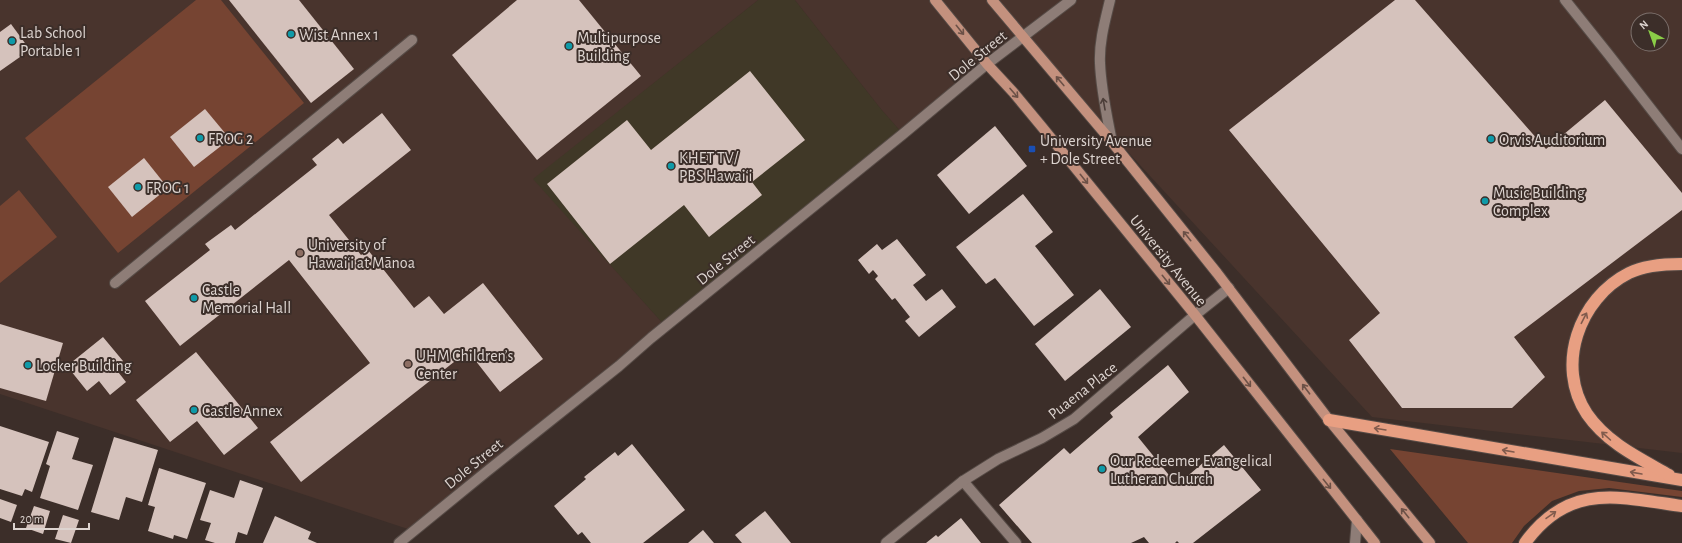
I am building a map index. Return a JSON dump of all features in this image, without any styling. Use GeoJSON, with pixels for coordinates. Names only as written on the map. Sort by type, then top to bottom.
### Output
{"type":"FeatureCollection","features":[{"type":"Feature","properties":{"kind":"highway"},"geometry":{"type":"LineString","coordinates":[[1678,480],[1610,439],[1597,427],[1586,412],[1579,396],[1574,379],[1573,361],[1575,343],[1582,320],[1599,295],[1614,282],[1629,273],[1647,267],[1666,264],[1682,264]]}},
{"type":"Feature","properties":{"kind":"highway"},"geometry":{"type":"LineString","coordinates":[[1329,420],[1678,480]]}},
{"type":"Feature","properties":{"kind":"highway"},"geometry":{"type":"LineString","coordinates":[[1525,543],[1533,531],[1548,516],[1564,507],[1584,500],[1621,497],[1682,506]]}},
{"type":"Feature","properties":{"kind":"main road","name":"University Avenue"},"geometry":{"type":"LineString","coordinates":[[935,0],[987,64],[1033,115],[1195,315],[1375,543]]}},
{"type":"Feature","properties":{"kind":"main road","name":"University Avenue"},"geometry":{"type":"LineString","coordinates":[[992,0],[1112,142],[1229,288],[1329,420],[1430,543]]}},
{"type":"Feature","properties":{"kind":"street","name":"Dole Street"},"geometry":{"type":"LineString","coordinates":[[399,543],[619,366],[651,338],[897,139],[987,64],[1071,0]]}},
{"type":"Feature","properties":{"kind":"street"},"geometry":{"type":"LineString","coordinates":[[1110,0],[1102,32],[1100,63],[1104,102],[1112,142]]}},
{"type":"Feature","properties":{"kind":"street"},"geometry":{"type":"LineString","coordinates":[[1565,0],[1610,54],[1682,150]]}},
{"type":"Feature","properties":{"kind":"street"},"geometry":{"type":"LineString","coordinates":[[115,283],[412,40]]}},
{"type":"Feature","properties":{"kind":"street","name":"Puaena Place"},"geometry":{"type":"LineString","coordinates":[[886,543],[963,480],[998,458],[1042,438],[1074,419],[1195,315],[1229,288]]}},
{"type":"Feature","properties":{"kind":"street"},"geometry":{"type":"LineString","coordinates":[[963,480],[1016,543]]}},
{"type":"Feature","properties":{"kind":"street"},"geometry":{"type":"LineString","coordinates":[[1355,543],[1356,520]]}},
{"type":"Feature","properties":{"kind":"shaded area","name":"University of Hawaiʻi at Mānoa"},"geometry":{"type":"Polygon","coordinates":[[[0,0],[758,0],[533,179],[666,327],[414,531],[0,394],[0,0]]]}},
{"type":"Feature","properties":{"kind":"shaded area"},"geometry":{"type":"Polygon","coordinates":[[[196,0],[221,0],[304,103],[118,253],[25,138],[196,0]]]}},
{"type":"Feature","properties":{"kind":"shaded area"},"geometry":{"type":"Polygon","coordinates":[[[758,0],[795,0],[881,109],[903,134],[666,327],[532,179],[758,0]]]}},
{"type":"Feature","properties":{"kind":"shaded area"},"geometry":{"type":"Polygon","coordinates":[[[795,0],[1682,0],[1682,453],[1372,417],[1023,38],[903,134],[881,109],[795,0]]]}},
{"type":"Feature","properties":{"kind":"shaded area"},"geometry":{"type":"Polygon","coordinates":[[[19,190],[57,237],[0,283],[0,206],[19,190]]]}},
{"type":"Feature","properties":{"kind":"shaded area"},"geometry":{"type":"Polygon","coordinates":[[[1390,449],[1682,491],[1682,497],[1609,488],[1579,491],[1552,501],[1524,526],[1512,543],[1468,543],[1390,449]]]}},
{"type":"Feature","properties":{"kind":"building","name":"Wist Annex 1"},"geometry":{"type":"Polygon","coordinates":[[[229,0],[299,0],[354,69],[311,103],[229,0]]]}},
{"type":"Feature","properties":{"kind":"building"},"geometry":{"type":"Polygon","coordinates":[[[517,0],[579,0],[641,76],[537,160],[452,55],[517,0]]]}},
{"type":"Feature","properties":{"kind":"building","name":"Music Building Complex"},"geometry":{"type":"Polygon","coordinates":[[[1395,0],[1415,0],[1546,149],[1605,100],[1682,193],[1682,210],[1514,337],[1545,377],[1512,408],[1402,408],[1349,340],[1380,313],[1229,130],[1395,0]]]}},
{"type":"Feature","properties":{"kind":"building","name":"Lab School Portable 1"},"geometry":{"type":"Polygon","coordinates":[[[11,24],[30,50],[0,71],[0,32],[11,24]]]}},
{"type":"Feature","properties":{"kind":"building","name":"KHET TV/ PBS Hawai‘i"},"geometry":{"type":"Polygon","coordinates":[[[750,71],[805,140],[752,182],[762,195],[709,237],[684,205],[610,264],[547,184],[627,120],[651,150],[750,71]]]}},
{"type":"Feature","properties":{"kind":"building","name":"FROG 2"},"geometry":{"type":"Polygon","coordinates":[[[205,109],[230,139],[194,167],[170,137],[205,109]]]}},
{"type":"Feature","properties":{"kind":"building","name":"Castle Memorial Hall"},"geometry":{"type":"Polygon","coordinates":[[[382,113],[411,150],[329,215],[361,255],[368,250],[414,308],[429,296],[444,314],[483,283],[543,359],[500,392],[468,351],[301,482],[270,442],[370,363],[289,260],[180,346],[145,301],[210,250],[205,244],[231,225],[235,230],[317,165],[312,159],[338,138],[343,144],[382,113]]]}},
{"type":"Feature","properties":{"kind":"building"},"geometry":{"type":"Polygon","coordinates":[[[995,126],[1027,166],[969,214],[937,175],[995,126]]]}},
{"type":"Feature","properties":{"kind":"building","name":"FROG 1"},"geometry":{"type":"Polygon","coordinates":[[[144,158],[168,188],[132,217],[108,187],[144,158]]]}},
{"type":"Feature","properties":{"kind":"building"},"geometry":{"type":"Polygon","coordinates":[[[1023,194],[1053,232],[1035,246],[1074,295],[1034,326],[995,278],[986,284],[956,247],[1023,194]]]}},
{"type":"Feature","properties":{"kind":"building"},"geometry":{"type":"Polygon","coordinates":[[[897,239],[926,275],[913,285],[926,301],[942,289],[956,307],[919,337],[905,321],[910,317],[895,298],[892,300],[875,279],[878,276],[873,270],[869,274],[858,260],[877,244],[882,250],[897,239]]]}},
{"type":"Feature","properties":{"kind":"building"},"geometry":{"type":"Polygon","coordinates":[[[1100,289],[1131,327],[1065,381],[1035,344],[1100,289]]]}},
{"type":"Feature","properties":{"kind":"building","name":"Locker Building"},"geometry":{"type":"Polygon","coordinates":[[[0,324],[63,343],[46,401],[0,388],[0,324]]]}},
{"type":"Feature","properties":{"kind":"building"},"geometry":{"type":"Polygon","coordinates":[[[103,337],[123,361],[115,368],[126,382],[110,395],[99,381],[87,391],[67,366],[103,337]]]}},
{"type":"Feature","properties":{"kind":"building","name":"Castle Annex"},"geometry":{"type":"Polygon","coordinates":[[[196,352],[258,428],[224,455],[197,421],[170,442],[136,400],[196,352]]]}},
{"type":"Feature","properties":{"kind":"building","name":"Our Redeemer Evangelical Lutheran Church"},"geometry":{"type":"Polygon","coordinates":[[[1168,365],[1189,392],[1138,437],[1177,485],[1224,445],[1261,490],[1193,543],[1179,543],[1177,541],[1175,543],[1149,543],[1144,537],[1131,543],[1032,543],[999,505],[1064,448],[1070,454],[1113,417],[1110,413],[1168,365]]]}},
{"type":"Feature","properties":{"kind":"building"},"geometry":{"type":"Polygon","coordinates":[[[0,426],[49,442],[32,492],[25,489],[22,496],[0,489],[0,426]]]}},
{"type":"Feature","properties":{"kind":"building"},"geometry":{"type":"Polygon","coordinates":[[[57,431],[79,438],[72,459],[93,465],[78,510],[40,498],[50,466],[46,464],[57,431]]]}},
{"type":"Feature","properties":{"kind":"building"},"geometry":{"type":"Polygon","coordinates":[[[114,437],[158,450],[142,502],[126,497],[119,520],[91,512],[114,437]]]}},
{"type":"Feature","properties":{"kind":"building"},"geometry":{"type":"Polygon","coordinates":[[[632,444],[685,510],[643,543],[591,543],[582,532],[578,535],[554,506],[586,479],[584,477],[615,452],[618,456],[632,444]]]}},
{"type":"Feature","properties":{"kind":"building"},"geometry":{"type":"Polygon","coordinates":[[[159,468],[206,483],[187,539],[174,535],[173,539],[148,531],[155,507],[148,505],[159,468]]]}},
{"type":"Feature","properties":{"kind":"building"},"geometry":{"type":"Polygon","coordinates":[[[240,480],[263,488],[247,535],[238,532],[235,543],[215,543],[205,540],[211,523],[200,520],[210,490],[234,498],[240,480]]]}},
{"type":"Feature","properties":{"kind":"building"},"geometry":{"type":"Polygon","coordinates":[[[0,499],[17,505],[11,522],[0,518],[0,499]]]}},
{"type":"Feature","properties":{"kind":"building"},"geometry":{"type":"Polygon","coordinates":[[[34,506],[50,511],[43,534],[26,528],[34,506]]]}},
{"type":"Feature","properties":{"kind":"building"},"geometry":{"type":"Polygon","coordinates":[[[765,511],[791,543],[742,543],[735,535],[765,511]]]}},
{"type":"Feature","properties":{"kind":"building"},"geometry":{"type":"Polygon","coordinates":[[[63,515],[79,520],[71,543],[55,539],[63,515]]]}},
{"type":"Feature","properties":{"kind":"building"},"geometry":{"type":"Polygon","coordinates":[[[275,516],[311,532],[308,539],[317,543],[263,543],[275,516]]]}},
{"type":"Feature","properties":{"kind":"building"},"geometry":{"type":"Polygon","coordinates":[[[961,518],[981,543],[926,543],[936,535],[938,537],[961,518]]]}},
{"type":"Feature","properties":{"kind":"building"},"geometry":{"type":"Polygon","coordinates":[[[703,530],[714,543],[688,543],[703,530]]]}},
{"type":"Feature","properties":{"kind":"place","name":"Wist Annex 1"},"geometry":{"type":"Point","coordinates":[291,34]}},
{"type":"Feature","properties":{"kind":"place","name":"Lab School Portable 1"},"geometry":{"type":"Point","coordinates":[12,41]}},
{"type":"Feature","properties":{"kind":"place","name":"Multipurpose Building"},"geometry":{"type":"Point","coordinates":[569,46]}},
{"type":"Feature","properties":{"kind":"place","name":"FROG 2"},"geometry":{"type":"Point","coordinates":[200,138]}},
{"type":"Feature","properties":{"kind":"place","name":"Orvis Auditorium"},"geometry":{"type":"Point","coordinates":[1491,139]}},
{"type":"Feature","properties":{"kind":"place","name":"University Avenue + Dole Street"},"geometry":{"type":"Point","coordinates":[1032,149]}},
{"type":"Feature","properties":{"kind":"place","name":"KHET TV/ PBS Hawai‘i"},"geometry":{"type":"Point","coordinates":[671,166]}},
{"type":"Feature","properties":{"kind":"place","name":"FROG 1"},"geometry":{"type":"Point","coordinates":[138,187]}},
{"type":"Feature","properties":{"kind":"place","name":"Music Building Complex"},"geometry":{"type":"Point","coordinates":[1485,201]}},
{"type":"Feature","properties":{"kind":"place","name":"University of Hawaiʻi at Mānoa"},"geometry":{"type":"Point","coordinates":[300,253]}},
{"type":"Feature","properties":{"kind":"place","name":"Castle Memorial Hall"},"geometry":{"type":"Point","coordinates":[194,298]}},
{"type":"Feature","properties":{"kind":"place","name":"UHM Children’s Center"},"geometry":{"type":"Point","coordinates":[408,364]}},
{"type":"Feature","properties":{"kind":"place","name":"Locker Building"},"geometry":{"type":"Point","coordinates":[28,365]}},
{"type":"Feature","properties":{"kind":"place","name":"Castle Annex"},"geometry":{"type":"Point","coordinates":[194,410]}},
{"type":"Feature","properties":{"kind":"place","name":"Our Redeemer Evangelical Lutheran Church"},"geometry":{"type":"Point","coordinates":[1102,469]}}]}
